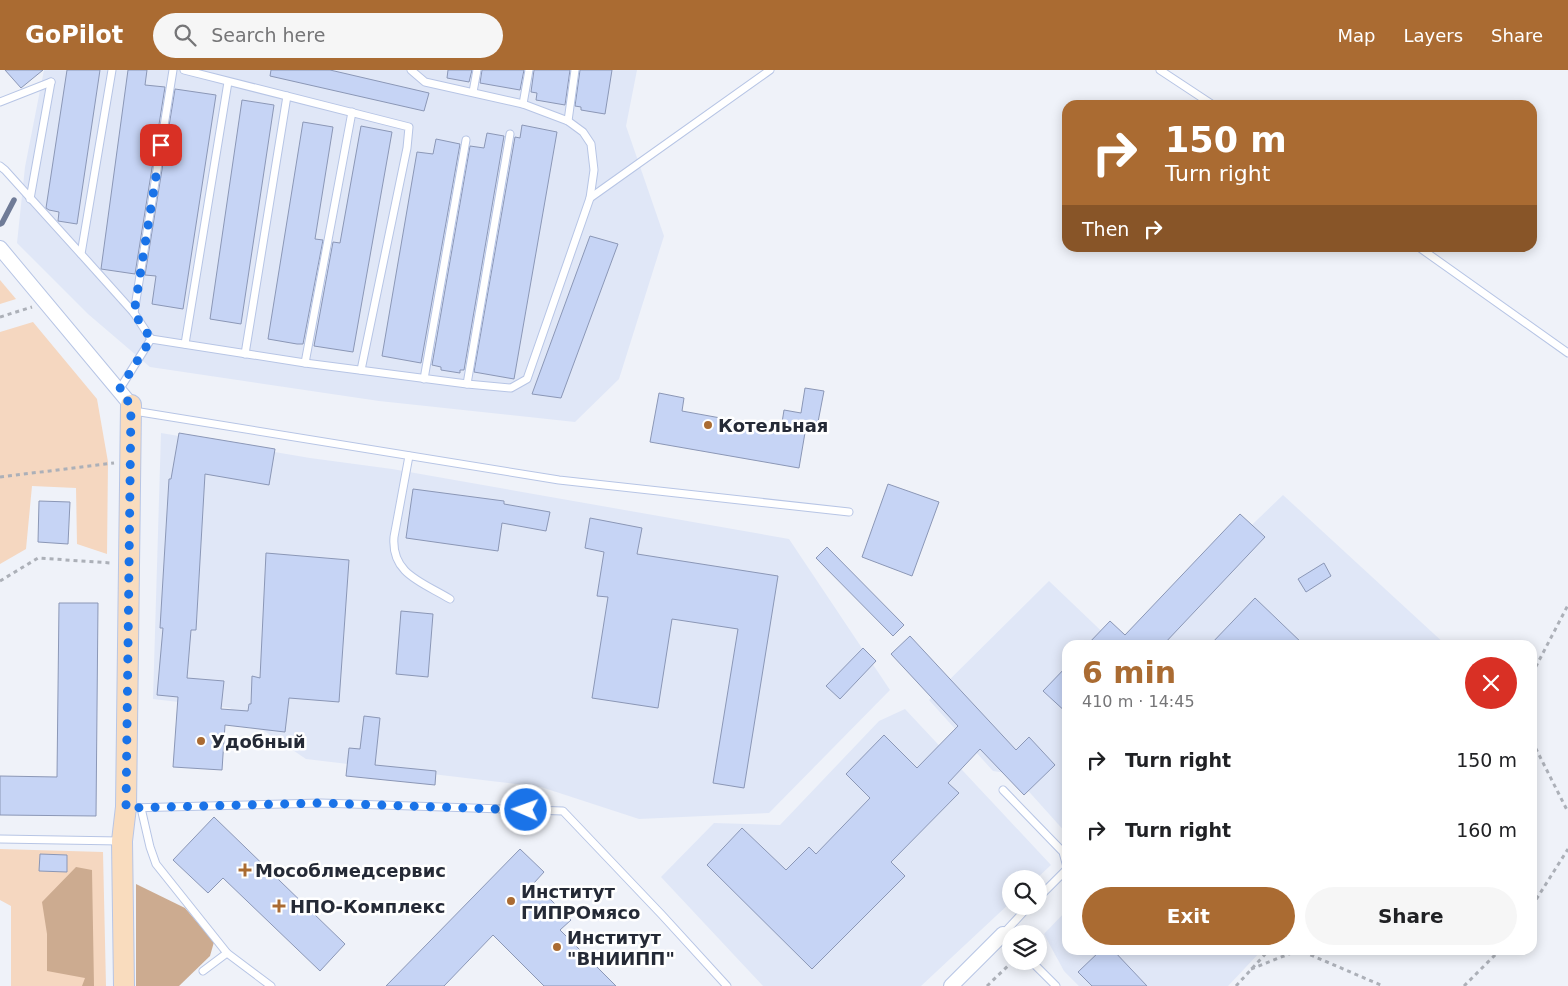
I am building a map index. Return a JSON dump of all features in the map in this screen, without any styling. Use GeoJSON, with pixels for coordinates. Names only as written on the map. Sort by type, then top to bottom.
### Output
{"type":"FeatureCollection","features":[{"type":"Feature","properties":{"kind":"street"},"geometry":{"type":"LineString","coordinates":[[0,248],[127,402],[131,461],[130,564],[134,808],[122,841],[124,986]]}},
{"type":"Feature","properties":{"kind":"street"},"geometry":{"type":"LineString","coordinates":[[951,986],[1002,942]]}},
{"type":"Feature","properties":{"kind":"lane"},"geometry":{"type":"LineString","coordinates":[[81,254],[112,70]]}},
{"type":"Feature","properties":{"kind":"lane"},"geometry":{"type":"LineString","coordinates":[[134,313],[173,70]]}},
{"type":"Feature","properties":{"kind":"lane"},"geometry":{"type":"LineString","coordinates":[[184,70],[409,127],[407,148],[361,370]]}},
{"type":"Feature","properties":{"kind":"lane"},"geometry":{"type":"LineString","coordinates":[[473,92],[477,70]]}},
{"type":"Feature","properties":{"kind":"lane"},"geometry":{"type":"LineString","coordinates":[[523,104],[529,70]]}},
{"type":"Feature","properties":{"kind":"lane"},"geometry":{"type":"LineString","coordinates":[[568,120],[575,70]]}},
{"type":"Feature","properties":{"kind":"lane"},"geometry":{"type":"LineString","coordinates":[[590,198],[770,70]]}},
{"type":"Feature","properties":{"kind":"lane"},"geometry":{"type":"LineString","coordinates":[[1160,70],[1205,100]]}},
{"type":"Feature","properties":{"kind":"lane"},"geometry":{"type":"LineString","coordinates":[[0,166],[134,313],[151,339],[305,363],[424,379],[511,388],[526,379],[590,198],[594,170],[590,144],[583,132],[568,120],[523,104],[425,82],[415,71]]}},
{"type":"Feature","properties":{"kind":"lane"},"geometry":{"type":"LineString","coordinates":[[0,102],[51,82],[30,199]]}},
{"type":"Feature","properties":{"kind":"lane"},"geometry":{"type":"LineString","coordinates":[[185,344],[228,82]]}},
{"type":"Feature","properties":{"kind":"lane"},"geometry":{"type":"LineString","coordinates":[[245,354],[287,96]]}},
{"type":"Feature","properties":{"kind":"lane"},"geometry":{"type":"LineString","coordinates":[[305,363],[352,112]]}},
{"type":"Feature","properties":{"kind":"lane"},"geometry":{"type":"LineString","coordinates":[[467,384],[510,134]]}},
{"type":"Feature","properties":{"kind":"lane"},"geometry":{"type":"LineString","coordinates":[[424,379],[466,140]]}},
{"type":"Feature","properties":{"kind":"lane"},"geometry":{"type":"LineString","coordinates":[[1426,252],[1568,352]]}},
{"type":"Feature","properties":{"kind":"lane"},"geometry":{"type":"LineString","coordinates":[[151,339],[127,402],[409,456],[559,480],[849,512]]}},
{"type":"Feature","properties":{"kind":"lane"},"geometry":{"type":"LineString","coordinates":[[409,456],[393,550],[397,562],[406,573],[450,599]]}},
{"type":"Feature","properties":{"kind":"lane"},"geometry":{"type":"LineString","coordinates":[[1003,790],[1062,851]]}},
{"type":"Feature","properties":{"kind":"lane"},"geometry":{"type":"LineString","coordinates":[[270,986],[227,953],[156,864],[134,808],[321,803],[563,811],[662,914],[727,986]]}},
{"type":"Feature","properties":{"kind":"lane"},"geometry":{"type":"LineString","coordinates":[[0,839],[122,841]]}},
{"type":"Feature","properties":{"kind":"lane"},"geometry":{"type":"LineString","coordinates":[[1047,888],[1062,872]]}},
{"type":"Feature","properties":{"kind":"lane"},"geometry":{"type":"LineString","coordinates":[[203,971],[227,953]]}},
{"type":"Feature","properties":{"kind":"lane"},"geometry":{"type":"LineString","coordinates":[[1040,970],[1056,986]]}},
{"type":"Feature","properties":{"kind":"path"},"geometry":{"type":"LineString","coordinates":[[0,317],[46,303]]}},
{"type":"Feature","properties":{"kind":"path"},"geometry":{"type":"LineString","coordinates":[[0,477],[131,461]]}},
{"type":"Feature","properties":{"kind":"path"},"geometry":{"type":"LineString","coordinates":[[0,581],[38,558],[130,564]]}},
{"type":"Feature","properties":{"kind":"path"},"geometry":{"type":"LineString","coordinates":[[1537,664],[1568,605]]}},
{"type":"Feature","properties":{"kind":"path"},"geometry":{"type":"LineString","coordinates":[[1537,751],[1568,812]]}},
{"type":"Feature","properties":{"kind":"path"},"geometry":{"type":"LineString","coordinates":[[1537,898],[1568,849]]}},
{"type":"Feature","properties":{"kind":"path"},"geometry":{"type":"LineString","coordinates":[[1236,986],[1264,955]]}},
{"type":"Feature","properties":{"kind":"path"},"geometry":{"type":"LineString","coordinates":[[1251,969],[1287,955]]}},
{"type":"Feature","properties":{"kind":"path"},"geometry":{"type":"LineString","coordinates":[[1312,955],[1383,986]]}},
{"type":"Feature","properties":{"kind":"path"},"geometry":{"type":"LineString","coordinates":[[1464,986],[1495,955]]}},
{"type":"Feature","properties":{"kind":"path"},"geometry":{"type":"LineString","coordinates":[[987,986],[1004,970]]}},
{"type":"Feature","properties":{"kind":"shaded area"},"geometry":{"type":"Polygon","coordinates":[[[44,70],[637,70],[626,126],[664,236],[619,379],[575,422],[379,401],[150,367],[88,314],[17,243],[25,167],[44,70]]]}},
{"type":"Feature","properties":{"kind":"shaded area"},"geometry":{"type":"Polygon","coordinates":[[[0,280],[16,299],[0,304],[0,280]]]}},
{"type":"Feature","properties":{"kind":"shaded area"},"geometry":{"type":"Polygon","coordinates":[[[33,322],[97,399],[108,462],[107,554],[77,544],[76,488],[32,486],[26,549],[0,564],[0,332],[33,322]]]}},
{"type":"Feature","properties":{"kind":"shaded area"},"geometry":{"type":"Polygon","coordinates":[[[161,433],[310,458],[392,469],[789,539],[890,690],[769,813],[639,819],[541,787],[306,759],[230,708],[153,699],[161,433]]]}},
{"type":"Feature","properties":{"kind":"shaded area"},"geometry":{"type":"Polygon","coordinates":[[[1283,495],[1441,640],[1132,640],[1283,495]]]}},
{"type":"Feature","properties":{"kind":"shaded area"},"geometry":{"type":"Polygon","coordinates":[[[1049,581],[1111,640],[1062,640],[1062,828],[1013,774],[993,771],[929,700],[1049,581]]]}},
{"type":"Feature","properties":{"kind":"shaded area"},"geometry":{"type":"Polygon","coordinates":[[[905,709],[1051,865],[1046,870],[1002,870],[1002,910],[921,986],[763,986],[661,877],[714,823],[780,825],[879,721],[905,709]]]}},
{"type":"Feature","properties":{"kind":"shaded area"},"geometry":{"type":"Polygon","coordinates":[[[0,849],[103,852],[106,986],[11,986],[11,906],[0,900],[0,849]]]}},
{"type":"Feature","properties":{"kind":"shaded area"},"geometry":{"type":"Polygon","coordinates":[[[76,867],[92,870],[94,986],[82,986],[85,978],[47,971],[47,934],[42,902],[76,867]]]}},
{"type":"Feature","properties":{"kind":"shaded area"},"geometry":{"type":"Polygon","coordinates":[[[136,884],[185,908],[214,942],[210,956],[179,986],[136,986],[136,884]]]}},
{"type":"Feature","properties":{"kind":"shaded area"},"geometry":{"type":"Polygon","coordinates":[[[1062,915],[1062,955],[1257,955],[1228,986],[1079,986],[1064,971],[1047,940],[1047,931],[1062,915]]]}},
{"type":"Feature","properties":{"kind":"building"},"geometry":{"type":"Polygon","coordinates":[[[5,70],[43,70],[21,88],[5,70]]]}},
{"type":"Feature","properties":{"kind":"building"},"geometry":{"type":"Polygon","coordinates":[[[67,70],[100,70],[77,224],[58,221],[59,212],[46,208],[67,70]]]}},
{"type":"Feature","properties":{"kind":"building"},"geometry":{"type":"Polygon","coordinates":[[[128,70],[147,70],[145,85],[165,87],[135,274],[101,269],[128,70]]]}},
{"type":"Feature","properties":{"kind":"building"},"geometry":{"type":"Polygon","coordinates":[[[271,70],[330,70],[429,93],[424,111],[270,76],[271,70]]]}},
{"type":"Feature","properties":{"kind":"building"},"geometry":{"type":"Polygon","coordinates":[[[448,70],[472,70],[469,82],[447,78],[448,70]]]}},
{"type":"Feature","properties":{"kind":"building"},"geometry":{"type":"Polygon","coordinates":[[[482,70],[524,70],[520,90],[480,83],[482,70]]]}},
{"type":"Feature","properties":{"kind":"building"},"geometry":{"type":"Polygon","coordinates":[[[534,70],[570,70],[565,105],[536,100],[537,93],[531,92],[534,70]]]}},
{"type":"Feature","properties":{"kind":"building"},"geometry":{"type":"Polygon","coordinates":[[[580,70],[612,70],[605,114],[581,110],[581,107],[575,106],[580,70]]]}},
{"type":"Feature","properties":{"kind":"building"},"geometry":{"type":"Polygon","coordinates":[[[175,89],[216,95],[183,309],[152,304],[156,276],[145,275],[175,89]]]}},
{"type":"Feature","properties":{"kind":"building"},"geometry":{"type":"Polygon","coordinates":[[[242,100],[274,105],[241,324],[210,319],[242,100]]]}},
{"type":"Feature","properties":{"kind":"building"},"geometry":{"type":"Polygon","coordinates":[[[303,122],[333,127],[315,239],[323,240],[303,344],[297,344],[268,339],[303,122]]]}},
{"type":"Feature","properties":{"kind":"building"},"geometry":{"type":"Polygon","coordinates":[[[522,125],[557,132],[514,379],[474,372],[515,137],[520,138],[522,125]]]}},
{"type":"Feature","properties":{"kind":"building"},"geometry":{"type":"Polygon","coordinates":[[[361,126],[392,132],[353,352],[314,346],[333,242],[340,243],[361,126]]]}},
{"type":"Feature","properties":{"kind":"building"},"geometry":{"type":"Polygon","coordinates":[[[487,133],[504,136],[464,370],[460,370],[460,373],[441,370],[441,367],[432,365],[470,146],[484,148],[487,133]]]}},
{"type":"Feature","properties":{"kind":"building"},"geometry":{"type":"Polygon","coordinates":[[[436,139],[460,144],[421,363],[382,356],[417,152],[433,154],[436,139]]]}},
{"type":"Feature","properties":{"kind":"building"},"geometry":{"type":"Polygon","coordinates":[[[590,236],[618,244],[561,398],[532,394],[590,236]]]}},
{"type":"Feature","properties":{"kind":"building","name":"Котельная"},"geometry":{"type":"Polygon","coordinates":[[[805,388],[824,391],[818,422],[807,421],[799,468],[650,442],[659,393],[684,398],[682,411],[781,429],[784,410],[801,413],[805,388]]]}},
{"type":"Feature","properties":{"kind":"building"},"geometry":{"type":"Polygon","coordinates":[[[179,433],[275,449],[269,485],[205,474],[196,630],[191,630],[187,678],[224,681],[221,709],[248,711],[249,704],[251,704],[252,676],[260,678],[266,553],[349,560],[339,702],[289,698],[285,732],[225,725],[222,770],[173,767],[178,697],[157,695],[163,628],[160,628],[169,479],[171,479],[179,433]]]}},
{"type":"Feature","properties":{"kind":"building"},"geometry":{"type":"Polygon","coordinates":[[[888,484],[939,502],[912,576],[862,557],[888,484]]]}},
{"type":"Feature","properties":{"kind":"building"},"geometry":{"type":"Polygon","coordinates":[[[413,489],[504,501],[504,504],[550,512],[546,531],[502,523],[498,551],[406,538],[413,489]]]}},
{"type":"Feature","properties":{"kind":"building"},"geometry":{"type":"Polygon","coordinates":[[[39,501],[70,502],[68,544],[38,542],[39,501]]]}},
{"type":"Feature","properties":{"kind":"building"},"geometry":{"type":"Polygon","coordinates":[[[1240,514],[1265,537],[1168,640],[1092,640],[1110,621],[1125,635],[1240,514]]]}},
{"type":"Feature","properties":{"kind":"building"},"geometry":{"type":"Polygon","coordinates":[[[590,518],[642,528],[637,554],[778,576],[744,788],[713,783],[738,629],[672,619],[658,708],[592,698],[608,597],[597,596],[604,552],[585,548],[590,518]]]}},
{"type":"Feature","properties":{"kind":"building"},"geometry":{"type":"Polygon","coordinates":[[[827,547],[904,625],[893,636],[816,558],[827,547]]]}},
{"type":"Feature","properties":{"kind":"building"},"geometry":{"type":"Polygon","coordinates":[[[1324,563],[1331,576],[1306,592],[1298,579],[1324,563]]]}},
{"type":"Feature","properties":{"kind":"building"},"geometry":{"type":"Polygon","coordinates":[[[1255,598],[1299,640],[1215,640],[1255,598]]]}},
{"type":"Feature","properties":{"kind":"building"},"geometry":{"type":"Polygon","coordinates":[[[59,603],[98,603],[96,816],[0,815],[0,776],[57,777],[59,603]]]}},
{"type":"Feature","properties":{"kind":"building"},"geometry":{"type":"Polygon","coordinates":[[[401,611],[433,614],[428,677],[396,674],[401,611]]]}},
{"type":"Feature","properties":{"kind":"building"},"geometry":{"type":"Polygon","coordinates":[[[910,636],[1016,750],[1029,737],[1055,765],[1024,795],[980,749],[948,783],[959,793],[891,862],[905,876],[812,969],[707,865],[742,828],[786,870],[809,847],[816,854],[870,798],[846,774],[884,735],[917,768],[958,726],[891,654],[910,636]]]}},
{"type":"Feature","properties":{"kind":"building"},"geometry":{"type":"Polygon","coordinates":[[[863,648],[876,661],[840,699],[826,686],[863,648]]]}},
{"type":"Feature","properties":{"kind":"building"},"geometry":{"type":"Polygon","coordinates":[[[1062,671],[1062,708],[1043,691],[1062,671]]]}},
{"type":"Feature","properties":{"kind":"building"},"geometry":{"type":"Polygon","coordinates":[[[364,716],[380,718],[375,765],[436,771],[435,785],[346,776],[349,748],[360,749],[364,716]]]}},
{"type":"Feature","properties":{"kind":"building"},"geometry":{"type":"Polygon","coordinates":[[[214,817],[345,944],[320,971],[223,878],[208,893],[173,860],[214,817]]]}},
{"type":"Feature","properties":{"kind":"building","name":"Институт ГИПРОмясо"},"geometry":{"type":"Polygon","coordinates":[[[520,849],[544,872],[534,883],[571,920],[560,930],[616,986],[544,986],[493,935],[444,986],[386,986],[520,849]]]}},
{"type":"Feature","properties":{"kind":"building"},"geometry":{"type":"Polygon","coordinates":[[[40,854],[67,855],[67,872],[39,871],[40,854]]]}},
{"type":"Feature","properties":{"kind":"building"},"geometry":{"type":"Polygon","coordinates":[[[1096,955],[1118,955],[1147,986],[1092,986],[1078,972],[1096,955]]]}},
{"type":"Feature","properties":{"kind":"waterway"},"geometry":{"type":"LineString","coordinates":[[0,224],[14,200]]}},
{"type":"Feature","properties":{"kind":"place","name":"Котельная"},"geometry":{"type":"Point","coordinates":[708,425]}},
{"type":"Feature","properties":{"kind":"place","name":"Удобный"},"geometry":{"type":"Point","coordinates":[201,741]}},
{"type":"Feature","properties":{"kind":"place","name":"Мособлмедсервис"},"geometry":{"type":"Point","coordinates":[245,870]}},
{"type":"Feature","properties":{"kind":"place","name":"Институт ГИПРОмясо"},"geometry":{"type":"Point","coordinates":[511,901]}},
{"type":"Feature","properties":{"kind":"place","name":"НПО-Комплекс"},"geometry":{"type":"Point","coordinates":[279,906]}},
{"type":"Feature","properties":{"kind":"place","name":"Институт \"ВНИИПП\""},"geometry":{"type":"Point","coordinates":[557,947]}},
{"type":"Feature","properties":{"kind":"route"},"geometry":{"type":"LineString","coordinates":[[161,145],[134,313],[151,339],[119,390],[131,405],[126,808],[321,803],[526,810]]}}]}
